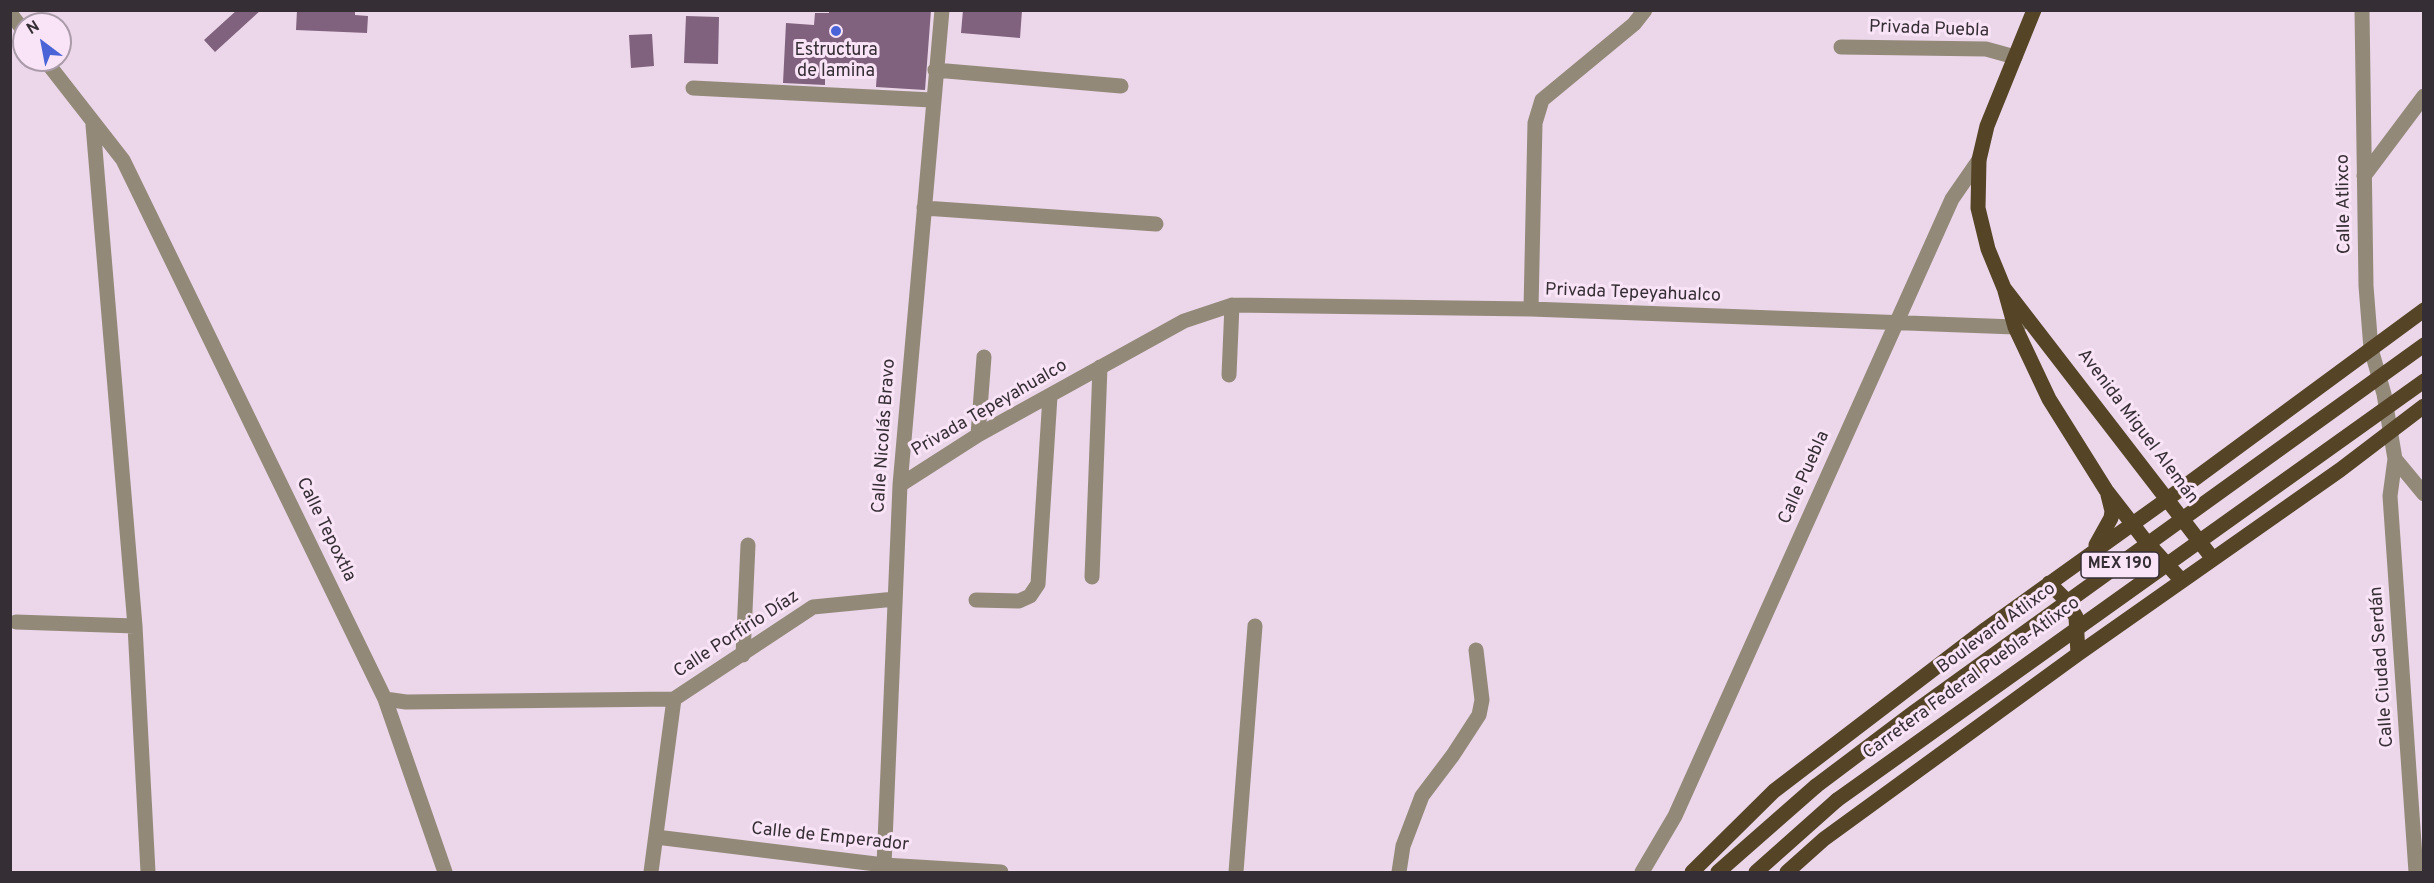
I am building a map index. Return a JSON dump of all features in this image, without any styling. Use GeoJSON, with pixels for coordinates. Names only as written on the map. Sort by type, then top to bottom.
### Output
{"type":"FeatureCollection","features":[{"type":"Feature","properties":{"kind":"main road"},"geometry":{"type":"LineString","coordinates":[[2034,10],[1987,126],[1979,160],[1978,208],[1988,249],[2004,288],[2015,327],[2049,399],[2106,490],[2132,524],[2182,581]]}},
{"type":"Feature","properties":{"kind":"main road","name":"Avenida Miguel Alemán"},"geometry":{"type":"LineString","coordinates":[[2004,288],[2213,559]]}},
{"type":"Feature","properties":{"kind":"main road"},"geometry":{"type":"LineString","coordinates":[[1692,873],[1774,791],[2049,583],[2424,310]]}},
{"type":"Feature","properties":{"kind":"main road","name":"Boulevard Atlixco"},"geometry":{"type":"LineString","coordinates":[[1719,873],[1816,786],[1913,713],[2424,345]]}},
{"type":"Feature","properties":{"kind":"main road","name":"Carretera Federal Puebla-Atlixco"},"geometry":{"type":"LineString","coordinates":[[1756,873],[1837,800],[2424,381]]}},
{"type":"Feature","properties":{"kind":"main road"},"geometry":{"type":"LineString","coordinates":[[1787,873],[1824,838],[2424,406]]}},
{"type":"Feature","properties":{"kind":"main road"},"geometry":{"type":"LineString","coordinates":[[2088,555],[2106,530],[2111,518],[2111,503],[2106,490]]}},
{"type":"Feature","properties":{"kind":"main road"},"geometry":{"type":"LineString","coordinates":[[2049,583],[2065,599],[2076,617],[2078,654]]}},
{"type":"Feature","properties":{"kind":"street","name":"Calle Nicolás Bravo"},"geometry":{"type":"LineString","coordinates":[[884,865],[900,485],[932,100],[942,10]]}},
{"type":"Feature","properties":{"kind":"street"},"geometry":{"type":"LineString","coordinates":[[1531,309],[1535,123],[1542,100],[1634,24],[1645,10]]}},
{"type":"Feature","properties":{"kind":"street","name":"Calle Atlixco"},"geometry":{"type":"LineString","coordinates":[[2362,10],[2366,286],[2371,349],[2384,394],[2396,459]]}},
{"type":"Feature","properties":{"kind":"street","name":"Privada Puebla"},"geometry":{"type":"LineString","coordinates":[[1841,47],[1986,49],[2015,57]]}},
{"type":"Feature","properties":{"kind":"street"},"geometry":{"type":"LineString","coordinates":[[936,70],[1121,86]]}},
{"type":"Feature","properties":{"kind":"street","name":"Calle Tepoxtla"},"geometry":{"type":"LineString","coordinates":[[54,72],[123,160],[385,699],[445,873]]}},
{"type":"Feature","properties":{"kind":"street"},"geometry":{"type":"LineString","coordinates":[[693,88],[932,100]]}},
{"type":"Feature","properties":{"kind":"street"},"geometry":{"type":"LineString","coordinates":[[2364,176],[2424,96]]}},
{"type":"Feature","properties":{"kind":"street"},"geometry":{"type":"LineString","coordinates":[[93,124],[135,626],[148,873]]}},
{"type":"Feature","properties":{"kind":"street","name":"Calle Puebla"},"geometry":{"type":"LineString","coordinates":[[1642,873],[1675,816],[1952,199],[1979,160]]}},
{"type":"Feature","properties":{"kind":"street"},"geometry":{"type":"LineString","coordinates":[[924,208],[1156,224]]}},
{"type":"Feature","properties":{"kind":"street"},"geometry":{"type":"LineString","coordinates":[[1229,375],[1232,305]]}},
{"type":"Feature","properties":{"kind":"street","name":"Privada Tepeyahualco"},"geometry":{"type":"LineString","coordinates":[[900,485],[978,435],[1184,321],[1232,305],[1531,309],[2015,327]]}},
{"type":"Feature","properties":{"kind":"street"},"geometry":{"type":"LineString","coordinates":[[2015,327],[2029,318]]}},
{"type":"Feature","properties":{"kind":"street"},"geometry":{"type":"LineString","coordinates":[[978,435],[984,357]]}},
{"type":"Feature","properties":{"kind":"street"},"geometry":{"type":"LineString","coordinates":[[1092,577],[1100,367]]}},
{"type":"Feature","properties":{"kind":"street"},"geometry":{"type":"LineString","coordinates":[[976,600],[1019,601],[1030,596],[1038,584],[1050,396]]}},
{"type":"Feature","properties":{"kind":"street"},"geometry":{"type":"LineString","coordinates":[[2396,459],[2424,494]]}},
{"type":"Feature","properties":{"kind":"street","name":"Calle Ciudad Serdán"},"geometry":{"type":"LineString","coordinates":[[2396,459],[2390,496],[2416,873]]}},
{"type":"Feature","properties":{"kind":"street"},"geometry":{"type":"LineString","coordinates":[[743,655],[748,544]]}},
{"type":"Feature","properties":{"kind":"street","name":"Calle Porfirio Díaz"},"geometry":{"type":"LineString","coordinates":[[674,699],[813,607],[895,599]]}},
{"type":"Feature","properties":{"kind":"street"},"geometry":{"type":"LineString","coordinates":[[16,622],[135,626]]}},
{"type":"Feature","properties":{"kind":"street"},"geometry":{"type":"LineString","coordinates":[[1236,873],[1256,626]]}},
{"type":"Feature","properties":{"kind":"street"},"geometry":{"type":"LineString","coordinates":[[1399,873],[1403,846],[1422,796],[1479,715],[1482,700],[1476,650]]}},
{"type":"Feature","properties":{"kind":"street"},"geometry":{"type":"LineString","coordinates":[[385,699],[406,702],[674,699],[651,873]]}},
{"type":"Feature","properties":{"kind":"street","name":"Calle de Emperador"},"geometry":{"type":"LineString","coordinates":[[656,837],[884,865],[942,871],[1001,873]]}},
{"type":"Feature","properties":{"kind":"building"},"geometry":{"type":"Polygon","coordinates":[[[237,10],[261,10],[215,52],[204,40],[237,10]]]}},
{"type":"Feature","properties":{"kind":"building"},"geometry":{"type":"Polygon","coordinates":[[[297,10],[355,10],[355,15],[368,16],[367,33],[296,30],[297,10]]]}},
{"type":"Feature","properties":{"kind":"building"},"geometry":{"type":"Polygon","coordinates":[[[829,10],[931,10],[925,90],[876,87],[877,72],[825,70],[825,85],[783,83],[786,23],[814,25],[815,13],[829,13],[829,10]]]}},
{"type":"Feature","properties":{"kind":"building"},"geometry":{"type":"Polygon","coordinates":[[[963,10],[1022,10],[1020,38],[961,33],[963,10]]]}},
{"type":"Feature","properties":{"kind":"building"},"geometry":{"type":"Polygon","coordinates":[[[686,16],[719,17],[718,64],[684,63],[686,16]]]}},
{"type":"Feature","properties":{"kind":"building"},"geometry":{"type":"Polygon","coordinates":[[[652,34],[654,66],[631,68],[629,35],[652,34]]]}},
{"type":"Feature","properties":{"kind":"place","name":"Estructura de lamina"},"geometry":{"type":"Point","coordinates":[836,31]}}]}
